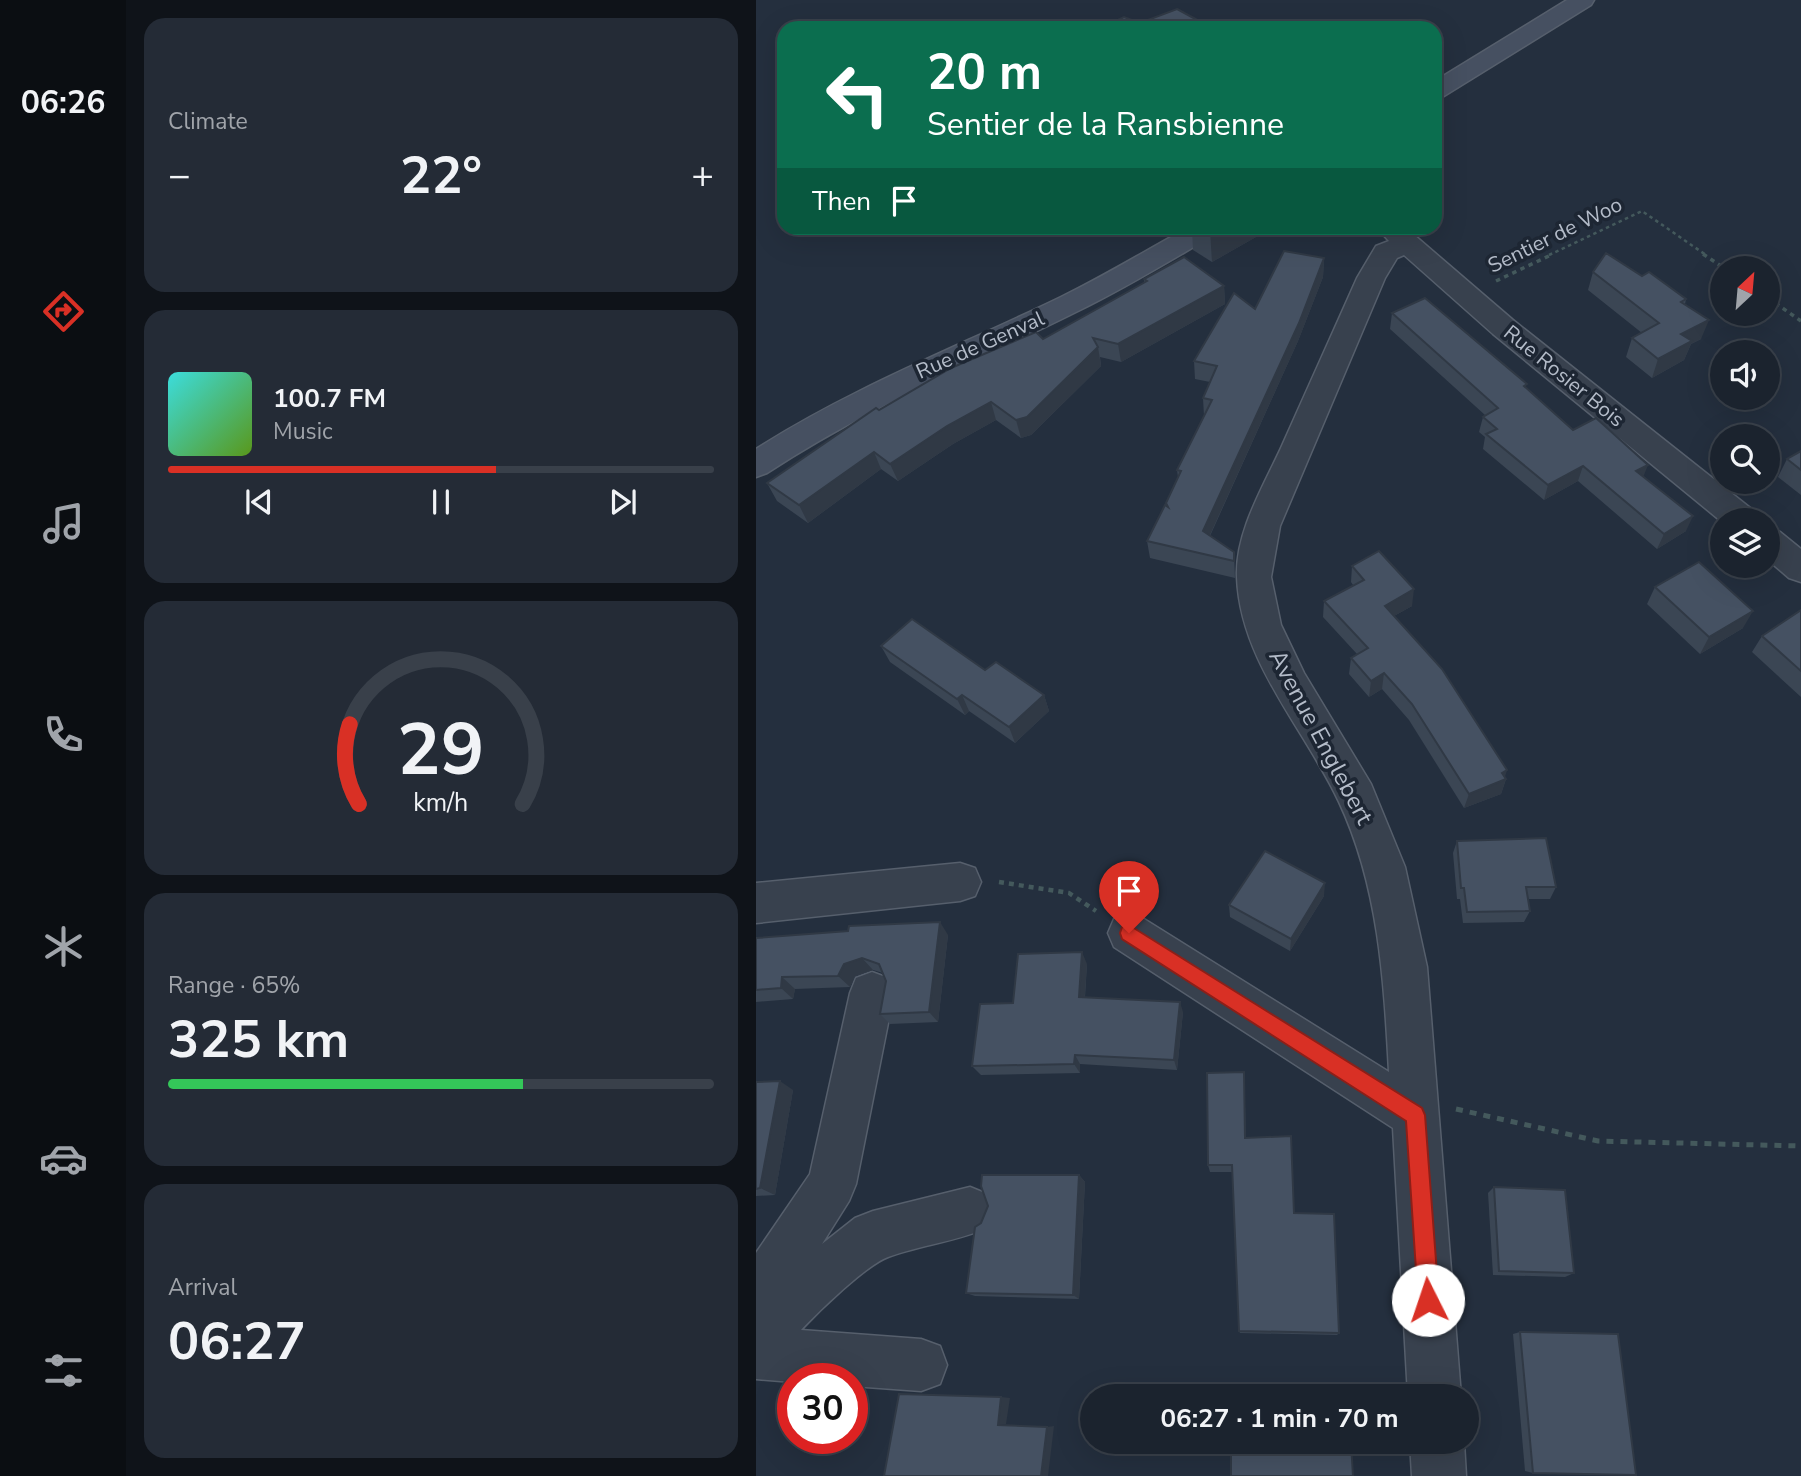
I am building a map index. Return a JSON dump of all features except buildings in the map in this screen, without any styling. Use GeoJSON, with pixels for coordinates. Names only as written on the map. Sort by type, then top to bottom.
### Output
{"type":"FeatureCollection","features":[{"type":"Feature","properties":{"kind":"street"},"geometry":{"type":"LineString","coordinates":[[1442,87],[1583,0]]}},
{"type":"Feature","properties":{"kind":"street","name":"Rue de Genval"},"geometry":{"type":"LineString","coordinates":[[756,465],[800,435],[881,390],[1055,311],[1193,235]]}},
{"type":"Feature","properties":{"kind":"street","name":"Rue Rosier Bois"},"geometry":{"type":"LineString","coordinates":[[1399,235],[1503,327],[1727,508]]}},
{"type":"Feature","properties":{"kind":"street","name":"Avenue Englebert"},"geometry":{"type":"LineString","coordinates":[[1399,235],[1371,278],[1263,526],[1254,577],[1264,625],[1289,681],[1357,796],[1384,867],[1405,967],[1434,1384]]}},
{"type":"Feature","properties":{"kind":"street"},"geometry":{"type":"LineString","coordinates":[[1780,551],[1801,569]]}},
{"type":"Feature","properties":{"kind":"street"},"geometry":{"type":"LineString","coordinates":[[756,903],[960,882]]}},
{"type":"Feature","properties":{"kind":"street"},"geometry":{"type":"LineString","coordinates":[[1129,933],[1415,1115]]}},
{"type":"Feature","properties":{"kind":"street"},"geometry":{"type":"LineString","coordinates":[[756,1291],[780,1264],[832,1184],[872,993]]}},
{"type":"Feature","properties":{"kind":"street"},"geometry":{"type":"LineString","coordinates":[[756,1339],[807,1287],[873,1236],[970,1211]]}},
{"type":"Feature","properties":{"kind":"street"},"geometry":{"type":"LineString","coordinates":[[756,1353],[921,1364]]}},
{"type":"Feature","properties":{"kind":"street"},"geometry":{"type":"LineString","coordinates":[[1438,1454],[1439,1476]]}},
{"type":"Feature","properties":{"kind":"path","name":"Sentier de Woo"},"geometry":{"type":"LineString","coordinates":[[1467,295],[1642,211],[1710,258]]}},
{"type":"Feature","properties":{"kind":"path"},"geometry":{"type":"LineString","coordinates":[[1780,306],[1801,321]]}},
{"type":"Feature","properties":{"kind":"path"},"geometry":{"type":"LineString","coordinates":[[960,882],[993,881],[1069,893],[1129,933]]}},
{"type":"Feature","properties":{"kind":"path"},"geometry":{"type":"LineString","coordinates":[[1415,1115],[1461,1108],[1598,1141],[1801,1146]]}},
{"type":"Feature","properties":{"kind":"route"},"geometry":{"type":"LineString","coordinates":[[1129,933],[1415,1115],[1428,1300]]}}]}
